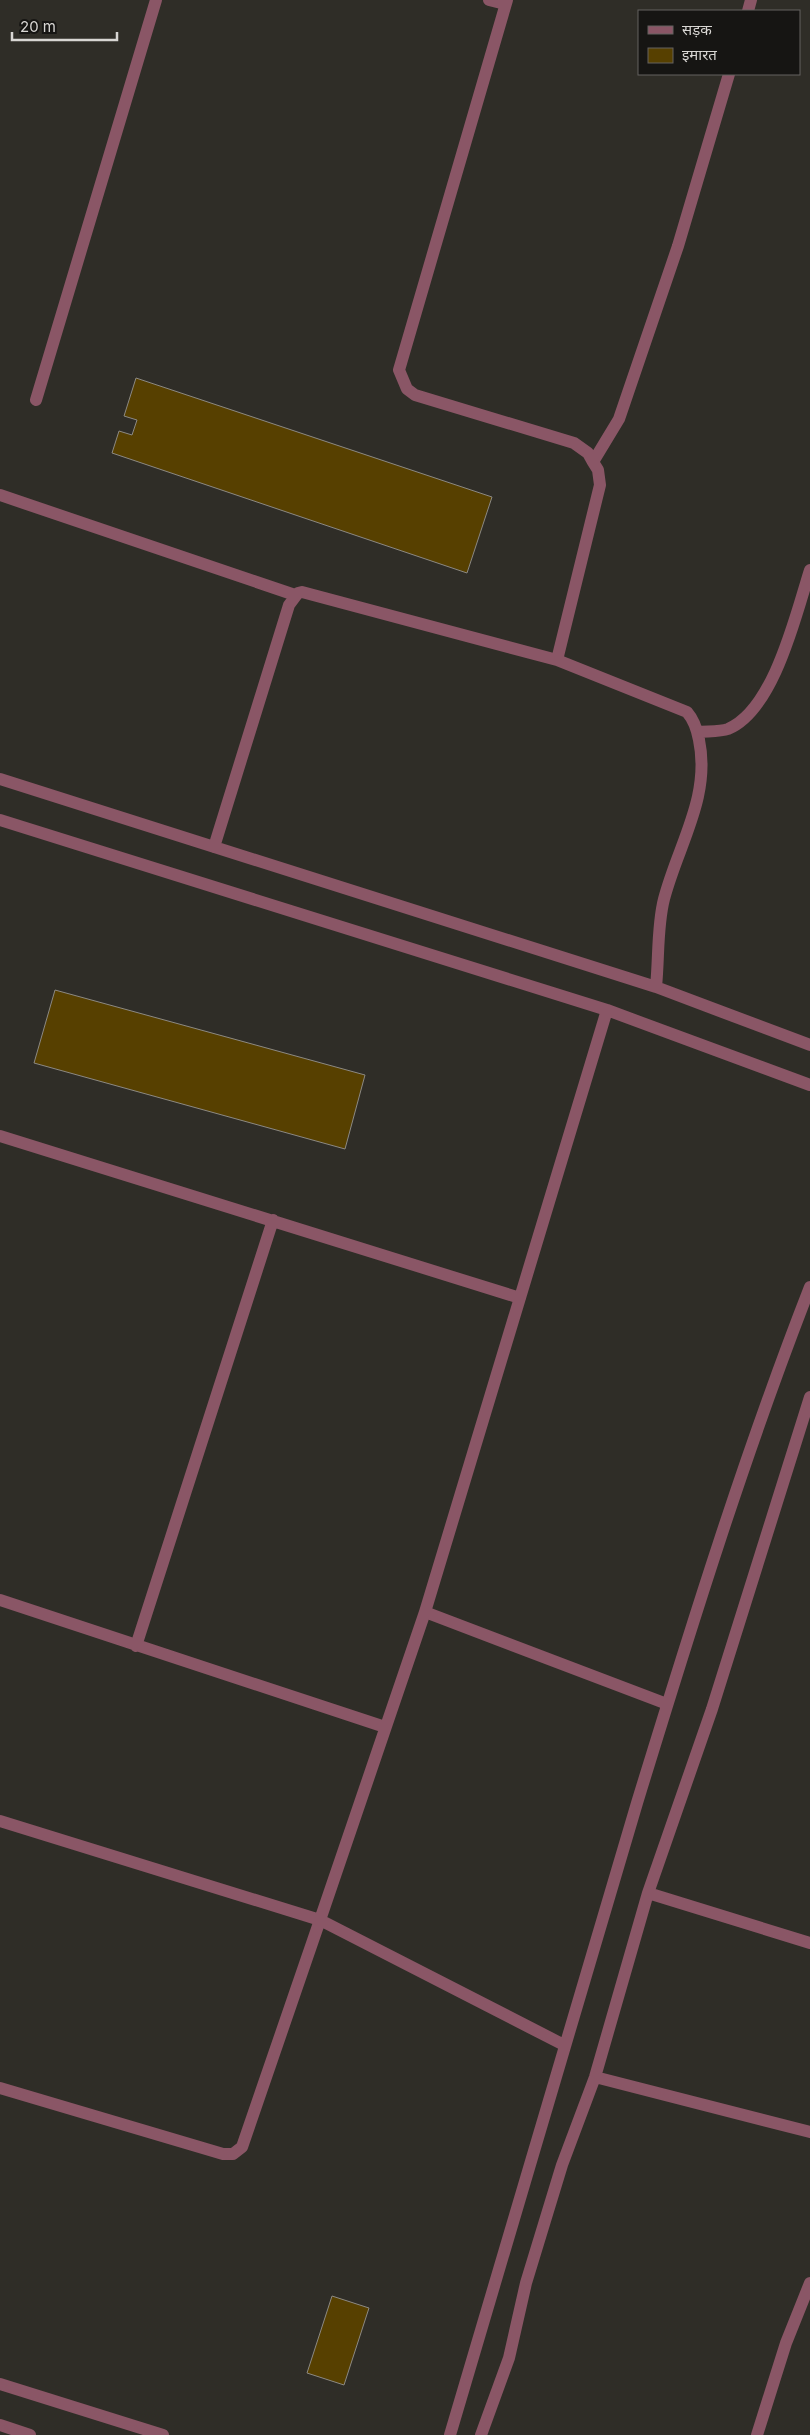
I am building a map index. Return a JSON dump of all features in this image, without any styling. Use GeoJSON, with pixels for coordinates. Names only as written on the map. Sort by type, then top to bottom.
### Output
{"type":"FeatureCollection","features":[{"type":"Feature","properties":{"kind":"street"},"geometry":{"type":"LineString","coordinates":[[36,400],[156,0]]}},
{"type":"Feature","properties":{"kind":"street"},"geometry":{"type":"LineString","coordinates":[[489,0],[506,2],[399,370],[407,389],[415,395],[574,443],[588,453],[598,470],[600,485],[557,660]]}},
{"type":"Feature","properties":{"kind":"street"},"geometry":{"type":"LineString","coordinates":[[593,462],[619,419],[678,246],[729,75]]}},
{"type":"Feature","properties":{"kind":"street"},"geometry":{"type":"LineString","coordinates":[[0,496],[294,595],[302,592],[557,660],[687,712],[698,732],[702,753],[702,780],[687,834],[664,900],[656,987]]}},
{"type":"Feature","properties":{"kind":"street"},"geometry":{"type":"LineString","coordinates":[[698,732],[728,729],[743,720],[775,677],[810,570]]}},
{"type":"Feature","properties":{"kind":"street"},"geometry":{"type":"LineString","coordinates":[[214,846],[286,614],[294,595]]}},
{"type":"Feature","properties":{"kind":"street"},"geometry":{"type":"LineString","coordinates":[[0,779],[656,987],[810,1045]]}},
{"type":"Feature","properties":{"kind":"street"},"geometry":{"type":"LineString","coordinates":[[0,820],[607,1010],[810,1085]]}},
{"type":"Feature","properties":{"kind":"street"},"geometry":{"type":"LineString","coordinates":[[0,2088],[223,2154],[233,2154],[242,2147],[425,1612],[607,1010]]}},
{"type":"Feature","properties":{"kind":"street"},"geometry":{"type":"LineString","coordinates":[[0,1136],[520,1298]]}},
{"type":"Feature","properties":{"kind":"street"},"geometry":{"type":"LineString","coordinates":[[136,1646],[273,1220]]}},
{"type":"Feature","properties":{"kind":"street"},"geometry":{"type":"LineString","coordinates":[[450,2435],[564,2045],[667,1704],[780,1364],[810,1287]]}},
{"type":"Feature","properties":{"kind":"street"},"geometry":{"type":"LineString","coordinates":[[481,2435],[509,2358],[526,2282],[562,2164],[595,2077],[648,1893],[712,1709],[810,1397]]}},
{"type":"Feature","properties":{"kind":"street"},"geometry":{"type":"LineString","coordinates":[[0,1600],[385,1727]]}},
{"type":"Feature","properties":{"kind":"street"},"geometry":{"type":"LineString","coordinates":[[425,1612],[667,1704]]}},
{"type":"Feature","properties":{"kind":"street"},"geometry":{"type":"LineString","coordinates":[[0,1821],[320,1920],[564,2045]]}},
{"type":"Feature","properties":{"kind":"street"},"geometry":{"type":"LineString","coordinates":[[648,1893],[810,1943]]}},
{"type":"Feature","properties":{"kind":"street"},"geometry":{"type":"LineString","coordinates":[[595,2077],[810,2132]]}},
{"type":"Feature","properties":{"kind":"street"},"geometry":{"type":"LineString","coordinates":[[757,2435],[786,2343],[810,2283]]}},
{"type":"Feature","properties":{"kind":"street"},"geometry":{"type":"LineString","coordinates":[[0,2384],[163,2435]]}},
{"type":"Feature","properties":{"kind":"street"},"geometry":{"type":"LineString","coordinates":[[0,2425],[30,2435]]}},
{"type":"Feature","properties":{"kind":"building"},"geometry":{"type":"Polygon","coordinates":[[[136,378],[492,497],[467,573],[112,453],[119,431],[132,435],[137,420],[124,416],[136,378]]]}},
{"type":"Feature","properties":{"kind":"building"},"geometry":{"type":"Polygon","coordinates":[[[55,990],[365,1075],[345,1149],[34,1063],[55,990]]]}},
{"type":"Feature","properties":{"kind":"building"},"geometry":{"type":"Polygon","coordinates":[[[332,2296],[369,2308],[344,2385],[307,2373],[332,2296]]]}}]}
